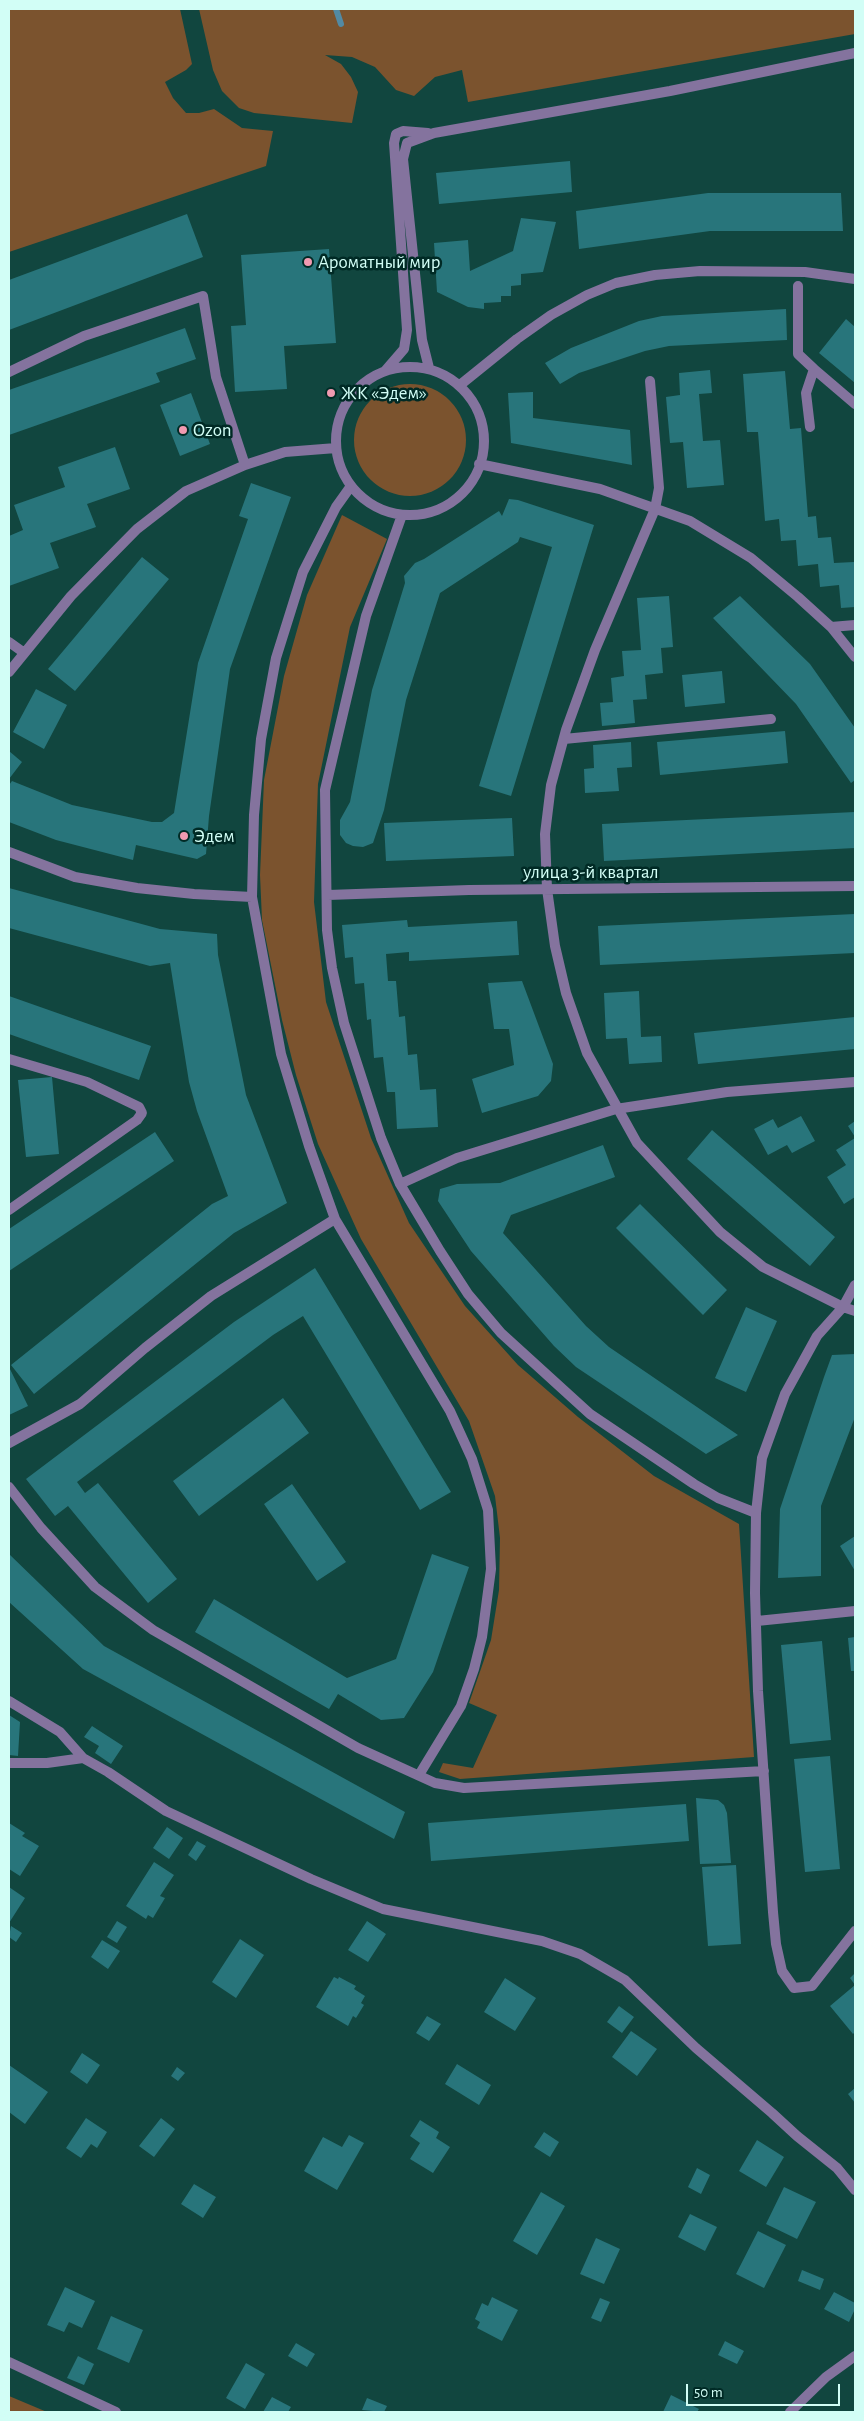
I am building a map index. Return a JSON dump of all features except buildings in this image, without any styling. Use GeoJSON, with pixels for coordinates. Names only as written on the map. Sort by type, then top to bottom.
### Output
{"type":"FeatureCollection","features":[{"type":"Feature","properties":{"kind":"street"},"geometry":{"type":"LineString","coordinates":[[429,368],[422,340],[403,159],[407,143],[434,133],[670,91],[855,54]]}},
{"type":"Feature","properties":{"kind":"street"},"geometry":{"type":"LineString","coordinates":[[385,372],[404,350],[407,330],[394,144],[396,134],[403,131],[434,133]]}},
{"type":"Feature","properties":{"kind":"street"},"geometry":{"type":"LineString","coordinates":[[460,385],[503,350],[551,315],[587,295],[616,283],[655,275],[700,271],[805,272],[855,279]]}},
{"type":"Feature","properties":{"kind":"street"},"geometry":{"type":"LineString","coordinates":[[798,286],[798,354],[855,404]]}},
{"type":"Feature","properties":{"kind":"street"},"geometry":{"type":"LineString","coordinates":[[9,372],[84,336],[203,296],[216,377],[245,465]]}},
{"type":"Feature","properties":{"kind":"street"},"geometry":{"type":"LineString","coordinates":[[401,366],[429,368],[460,385],[476,407],[484,433],[479,464],[470,485],[442,509],[415,516],[391,514],[361,498],[351,486],[342,469],[336,448],[336,423],[346,401],[368,378],[401,366]]}},
{"type":"Feature","properties":{"kind":"street"},"geometry":{"type":"LineString","coordinates":[[810,427],[806,393],[814,368]]}},
{"type":"Feature","properties":{"kind":"street"},"geometry":{"type":"LineString","coordinates":[[650,380],[659,488],[655,509],[635,560],[595,650],[564,739],[552,785],[545,834],[547,890],[555,946],[566,993],[587,1053],[616,1109],[637,1143],[720,1232],[763,1267],[843,1307],[855,1311]]}},
{"type":"Feature","properties":{"kind":"street"},"geometry":{"type":"LineString","coordinates":[[9,672],[23,652],[71,596],[137,529],[186,491],[245,465],[285,452],[336,448]]}},
{"type":"Feature","properties":{"kind":"street"},"geometry":{"type":"LineString","coordinates":[[479,464],[600,489],[690,521],[751,558],[831,627],[855,657]]}},
{"type":"Feature","properties":{"kind":"street"},"geometry":{"type":"LineString","coordinates":[[351,486],[336,507],[303,572],[276,658],[260,749],[254,815],[252,897],[281,1054],[309,1146],[335,1219],[450,1412],[472,1459],[488,1510],[491,1568],[482,1636],[474,1669],[462,1706],[419,1776]]}},
{"type":"Feature","properties":{"kind":"street"},"geometry":{"type":"LineString","coordinates":[[402,515],[366,616],[325,790],[329,940],[344,1023],[357,1069],[400,1184],[468,1294],[501,1333],[590,1414],[642,1451],[718,1498],[756,1513]]}},
{"type":"Feature","properties":{"kind":"street"},"geometry":{"type":"LineString","coordinates":[[831,627],[855,625]]}},
{"type":"Feature","properties":{"kind":"street"},"geometry":{"type":"LineString","coordinates":[[9,642],[23,652]]}},
{"type":"Feature","properties":{"kind":"street"},"geometry":{"type":"LineString","coordinates":[[564,739],[771,718]]}},
{"type":"Feature","properties":{"kind":"street"},"geometry":{"type":"LineString","coordinates":[[9,852],[75,877],[137,888],[194,894],[252,897]]}},
{"type":"Feature","properties":{"kind":"street","name":"улица 3-й квартал"},"geometry":{"type":"LineString","coordinates":[[328,895],[470,890],[855,886]]}},
{"type":"Feature","properties":{"kind":"street"},"geometry":{"type":"LineString","coordinates":[[9,1060],[87,1082],[139,1107],[142,1113],[137,1120],[9,1210]]}},
{"type":"Feature","properties":{"kind":"street"},"geometry":{"type":"LineString","coordinates":[[400,1184],[457,1158],[616,1109],[727,1092],[855,1082]]}},
{"type":"Feature","properties":{"kind":"street"},"geometry":{"type":"LineString","coordinates":[[9,1444],[80,1404],[145,1348],[211,1296],[335,1219]]}},
{"type":"Feature","properties":{"kind":"street"},"geometry":{"type":"LineString","coordinates":[[855,1285],[843,1307],[817,1336],[786,1394],[762,1458],[756,1513],[758,1691],[776,1944],[782,1971],[794,1988],[812,1986],[855,1931]]}},
{"type":"Feature","properties":{"kind":"street"},"geometry":{"type":"LineString","coordinates":[[9,1487],[41,1528],[95,1587],[153,1630],[358,1748],[435,1783],[464,1788],[764,1771]]}},
{"type":"Feature","properties":{"kind":"street"},"geometry":{"type":"LineString","coordinates":[[757,1621],[855,1611]]}},
{"type":"Feature","properties":{"kind":"street"},"geometry":{"type":"LineString","coordinates":[[9,1701],[60,1732],[83,1758],[108,1772],[166,1811],[240,1847],[383,1909],[542,1941],[580,1954],[625,1980],[696,2048],[797,2136],[837,2168],[855,2190]]}},
{"type":"Feature","properties":{"kind":"street"},"geometry":{"type":"LineString","coordinates":[[9,1763],[47,1763],[83,1758]]}},
{"type":"Feature","properties":{"kind":"street"},"geometry":{"type":"LineString","coordinates":[[790,2412],[826,2377],[855,2356]]}},
{"type":"Feature","properties":{"kind":"street"},"geometry":{"type":"LineString","coordinates":[[9,2362],[116,2412]]}},
{"type":"Feature","properties":{"kind":"shaded area"},"geometry":{"type":"Polygon","coordinates":[[[9,9],[180,9],[192,64],[186,70],[165,82],[173,98],[186,113],[199,113],[214,109],[242,128],[273,131],[266,166],[9,252],[9,9]]]}},
{"type":"Feature","properties":{"kind":"shaded area"},"geometry":{"type":"Polygon","coordinates":[[[199,9],[855,9],[855,34],[468,102],[462,70],[435,77],[414,96],[396,90],[375,67],[352,57],[325,55],[341,64],[351,77],[358,92],[352,123],[254,113],[239,108],[222,91],[213,70],[199,9]]]}},
{"type":"Feature","properties":{"kind":"shaded area"},"geometry":{"type":"Polygon","coordinates":[[[410,384],[431,388],[449,401],[462,419],[466,440],[462,461],[449,479],[431,492],[410,496],[389,492],[371,479],[358,461],[354,440],[358,419],[371,401],[389,388],[410,384]]]}},
{"type":"Feature","properties":{"kind":"shaded area"},"geometry":{"type":"Polygon","coordinates":[[[342,515],[387,539],[350,627],[318,784],[314,902],[326,1002],[371,1138],[409,1223],[465,1306],[518,1365],[578,1417],[654,1476],[739,1524],[754,1757],[460,1779],[439,1772],[443,1763],[473,1768],[497,1715],[469,1703],[491,1640],[499,1590],[500,1538],[495,1496],[469,1421],[361,1239],[318,1144],[296,1075],[282,1020],[262,920],[260,875],[264,780],[284,676],[307,595],[342,515]]]}},
{"type":"Feature","properties":{"kind":"shaded area"},"geometry":{"type":"Polygon","coordinates":[[[9,2396],[47,2412],[9,2412],[9,2396]]]}},
{"type":"Feature","properties":{"kind":"waterway"},"geometry":{"type":"LineString","coordinates":[[336,9],[341,24]]}},
{"type":"Feature","properties":{"kind":"place","name":"Ароматный мир"},"geometry":{"type":"Point","coordinates":[308,262]}},
{"type":"Feature","properties":{"kind":"place","name":"ЖК «Эдем»"},"geometry":{"type":"Point","coordinates":[331,393]}},
{"type":"Feature","properties":{"kind":"place","name":"Ozon"},"geometry":{"type":"Point","coordinates":[183,430]}},
{"type":"Feature","properties":{"kind":"place","name":"Эдем"},"geometry":{"type":"Point","coordinates":[184,836]}}]}
